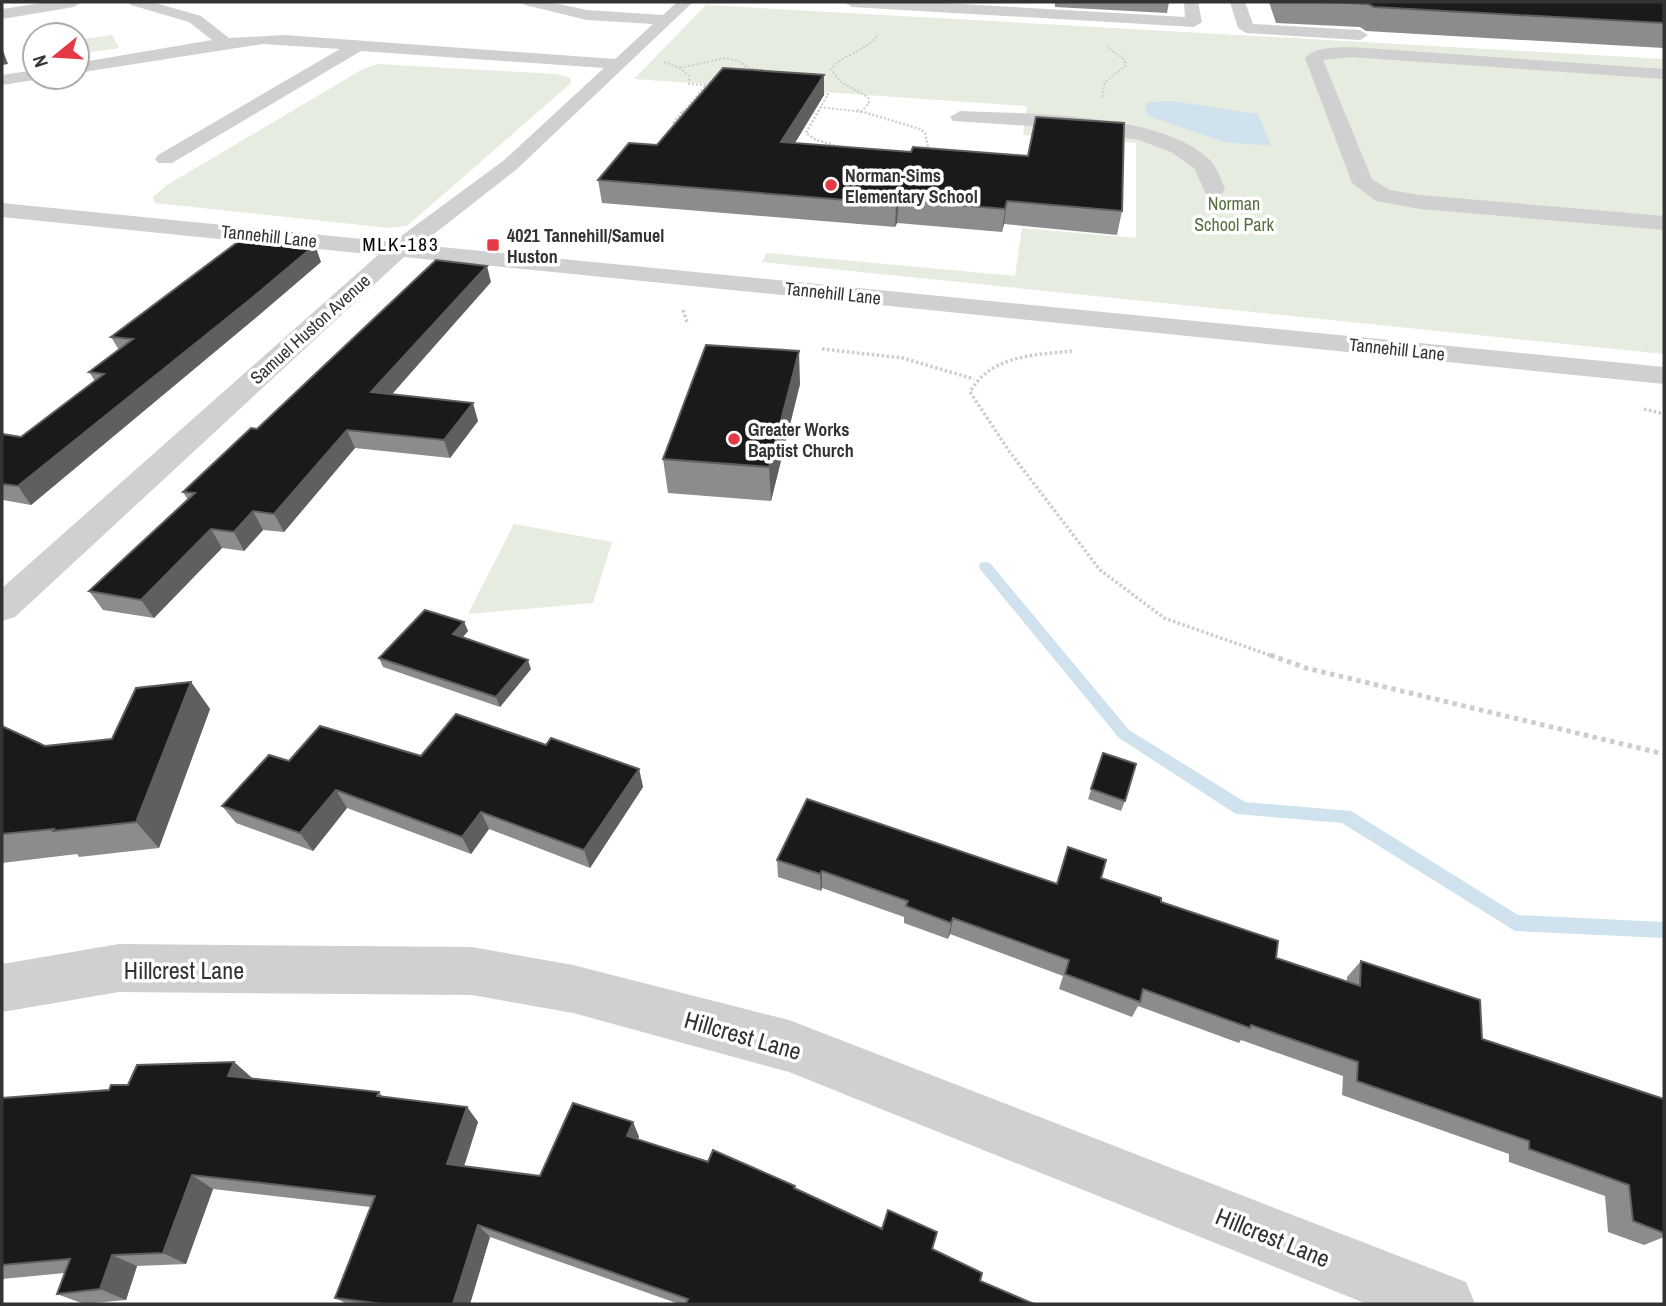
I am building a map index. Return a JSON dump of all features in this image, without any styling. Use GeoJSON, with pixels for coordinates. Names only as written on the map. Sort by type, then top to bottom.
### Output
{"type":"FeatureCollection","features":[{"type":"Feature","properties":{"kind":"street"},"geometry":{"type":"LineString","coordinates":[[2,14],[74,2]]}},
{"type":"Feature","properties":{"kind":"street"},"geometry":{"type":"LineString","coordinates":[[136,2],[195,19],[225,43]]}},
{"type":"Feature","properties":{"kind":"street"},"geometry":{"type":"LineString","coordinates":[[531,2],[536,9],[563,21],[662,25]]}},
{"type":"Feature","properties":{"kind":"street","name":"Samuel Huston Avenue"},"geometry":{"type":"LineString","coordinates":[[2,608],[399,249],[510,165],[686,2]]}},
{"type":"Feature","properties":{"kind":"street"},"geometry":{"type":"LineString","coordinates":[[852,2],[1194,22],[1191,2]]}},
{"type":"Feature","properties":{"kind":"street"},"geometry":{"type":"LineString","coordinates":[[1238,2],[1246,28],[1372,35]]}},
{"type":"Feature","properties":{"kind":"street"},"geometry":{"type":"LineString","coordinates":[[91,66],[263,39],[620,64]]}},
{"type":"Feature","properties":{"kind":"street"},"geometry":{"type":"LineString","coordinates":[[165,159],[359,46]]}},
{"type":"Feature","properties":{"kind":"street"},"geometry":{"type":"LineString","coordinates":[[1654,228],[1384,196],[1363,183],[1314,58],[1327,52],[1351,52],[1664,74]]}},
{"type":"Feature","properties":{"kind":"street"},"geometry":{"type":"LineString","coordinates":[[2,80],[21,77]]}},
{"type":"Feature","properties":{"kind":"street"},"geometry":{"type":"LineString","coordinates":[[1105,127],[1106,107]]}},
{"type":"Feature","properties":{"kind":"street"},"geometry":{"type":"LineString","coordinates":[[960,117],[1105,127],[1145,135],[1183,150],[1201,162],[1212,175],[1214,189]]}},
{"type":"Feature","properties":{"kind":"street","name":"Tannehill Lane"},"geometry":{"type":"LineString","coordinates":[[2,210],[1664,376]]}},
{"type":"Feature","properties":{"kind":"street","name":"Hillcrest Lane"},"geometry":{"type":"LineString","coordinates":[[2,988],[133,968],[471,971],[573,989],[789,1046],[1444,1304]]}},
{"type":"Feature","properties":{"kind":"path"},"geometry":{"type":"LineString","coordinates":[[861,112],[869,103],[868,97],[841,82],[831,69],[842,57],[872,44],[876,35],[882,32]]}},
{"type":"Feature","properties":{"kind":"path"},"geometry":{"type":"LineString","coordinates":[[1104,46],[1125,60],[1125,66],[1105,79],[1100,90],[1106,107]]}},
{"type":"Feature","properties":{"kind":"path"},"geometry":{"type":"LineString","coordinates":[[680,68],[715,59],[732,59],[748,68],[771,71],[765,81]]}},
{"type":"Feature","properties":{"kind":"path"},"geometry":{"type":"LineString","coordinates":[[658,60],[680,68],[690,76],[689,84],[706,85],[673,123]]}},
{"type":"Feature","properties":{"kind":"path"},"geometry":{"type":"LineString","coordinates":[[814,93],[828,94],[806,133],[850,150]]}},
{"type":"Feature","properties":{"kind":"path"},"geometry":{"type":"LineString","coordinates":[[820,107],[861,112],[920,129],[925,133],[929,152],[919,155]]}},
{"type":"Feature","properties":{"kind":"path"},"geometry":{"type":"LineString","coordinates":[[827,152],[829,143]]}},
{"type":"Feature","properties":{"kind":"path"},"geometry":{"type":"LineString","coordinates":[[822,349],[902,358],[974,379],[970,392],[1009,451],[1100,570],[1164,618],[1306,667],[1664,754]]}},
{"type":"Feature","properties":{"kind":"green space","name":"Norman School Park"},"geometry":{"type":"Polygon","coordinates":[[[706,5],[1664,59],[1664,354],[762,262],[767,253],[1015,276],[1022,228],[1136,238],[1136,143],[1023,135],[1027,106],[634,79],[706,5]]]}},
{"type":"Feature","properties":{"kind":"green space"},"geometry":{"type":"Polygon","coordinates":[[[112,35],[119,48],[91,52],[91,38],[112,35]]]}},
{"type":"Feature","properties":{"kind":"green space"},"geometry":{"type":"Polygon","coordinates":[[[378,64],[556,74],[570,78],[571,83],[407,226],[389,228],[155,203],[153,197],[167,185],[363,69],[378,64]]]}},
{"type":"Feature","properties":{"kind":"green space"},"geometry":{"type":"Polygon","coordinates":[[[514,524],[612,542],[593,603],[468,614],[514,524]]]}},
{"type":"Feature","properties":{"kind":"water"},"geometry":{"type":"Polygon","coordinates":[[[1171,101],[1258,114],[1271,146],[1224,142],[1148,116],[1145,110],[1147,102],[1171,101]]]}},
{"type":"Feature","properties":{"kind":"building"},"geometry":{"type":"Polygon","coordinates":[[[1326,2],[1664,2],[1664,23],[1374,7],[1368,4],[1326,2]]]}},
{"type":"Feature","properties":{"kind":"building"},"geometry":{"type":"Polygon","coordinates":[[[723,68],[824,75],[781,142],[911,152],[913,147],[1028,156],[1036,117],[1124,123],[1122,211],[1007,201],[1005,209],[899,200],[896,204],[598,180],[629,143],[657,145],[723,68]]]}},
{"type":"Feature","properties":{"kind":"building"},"geometry":{"type":"Polygon","coordinates":[[[243,238],[315,245],[18,486],[2,484],[2,434],[21,437],[104,374],[89,372],[133,339],[111,337],[243,238]]]}},
{"type":"Feature","properties":{"kind":"building"},"geometry":{"type":"Polygon","coordinates":[[[436,260],[487,266],[371,392],[473,403],[444,440],[347,430],[274,514],[253,511],[234,532],[211,529],[141,600],[89,591],[195,493],[183,492],[251,428],[257,429],[436,260]]]}},
{"type":"Feature","properties":{"kind":"building","name":"Greater Works Baptist Church"},"geometry":{"type":"Polygon","coordinates":[[[706,345],[799,351],[769,467],[663,459],[706,345]]]}},
{"type":"Feature","properties":{"kind":"building"},"geometry":{"type":"Polygon","coordinates":[[[425,610],[464,622],[453,634],[528,660],[496,697],[379,658],[425,610]]]}},
{"type":"Feature","properties":{"kind":"building"},"geometry":{"type":"Polygon","coordinates":[[[191,682],[136,822],[2,834],[2,726],[45,746],[112,739],[136,688],[191,682]]]}},
{"type":"Feature","properties":{"kind":"building"},"geometry":{"type":"Polygon","coordinates":[[[456,714],[546,745],[551,738],[639,769],[584,850],[481,812],[462,837],[336,790],[300,833],[222,806],[269,755],[289,761],[320,726],[421,756],[456,714]]]}},
{"type":"Feature","properties":{"kind":"building"},"geometry":{"type":"Polygon","coordinates":[[[1103,753],[1136,764],[1125,801],[1091,789],[1103,753]]]}},
{"type":"Feature","properties":{"kind":"building"},"geometry":{"type":"Polygon","coordinates":[[[807,799],[1057,884],[1068,847],[1106,860],[1101,878],[1161,898],[1161,902],[1278,941],[1276,958],[1360,986],[1361,961],[1480,1000],[1482,1039],[1664,1099],[1664,1233],[1633,1221],[1629,1185],[1529,1149],[1529,1141],[1357,1081],[1358,1062],[1251,1025],[1250,1028],[1143,989],[1140,1002],[1065,974],[1069,960],[953,918],[951,923],[906,906],[908,901],[822,871],[820,874],[777,860],[807,799]]]}},
{"type":"Feature","properties":{"kind":"building"},"geometry":{"type":"Polygon","coordinates":[[[234,1062],[228,1076],[379,1092],[377,1096],[467,1107],[447,1164],[540,1176],[573,1103],[633,1122],[627,1136],[708,1162],[713,1150],[795,1186],[794,1188],[882,1229],[888,1210],[937,1232],[932,1249],[982,1273],[980,1281],[1034,1304],[686,1304],[688,1299],[478,1225],[453,1304],[383,1304],[335,1298],[375,1196],[192,1175],[163,1253],[112,1255],[100,1289],[57,1294],[70,1259],[2,1265],[2,1098],[109,1090],[111,1085],[128,1085],[137,1065],[234,1062]]]}},
{"type":"Feature","properties":{"kind":"waterway"},"geometry":{"type":"LineString","coordinates":[[985,566],[1124,734],[1242,809],[1345,816],[1515,923],[1664,930]]}},
{"type":"Feature","properties":{"kind":"place","name":"Norman-Sims Elementary School"},"geometry":{"type":"Point","coordinates":[831,185]}},
{"type":"Feature","properties":{"kind":"place","name":"4021 Tannehill/Samuel Huston"},"geometry":{"type":"Point","coordinates":[493,245]}},
{"type":"Feature","properties":{"kind":"place","name":"Greater Works Baptist Church"},"geometry":{"type":"Point","coordinates":[734,439]}},
{"type":"Feature","properties":{"kind":"district","name":"MLK-183"},"geometry":{"type":"Point","coordinates":[401,244]}}]}
